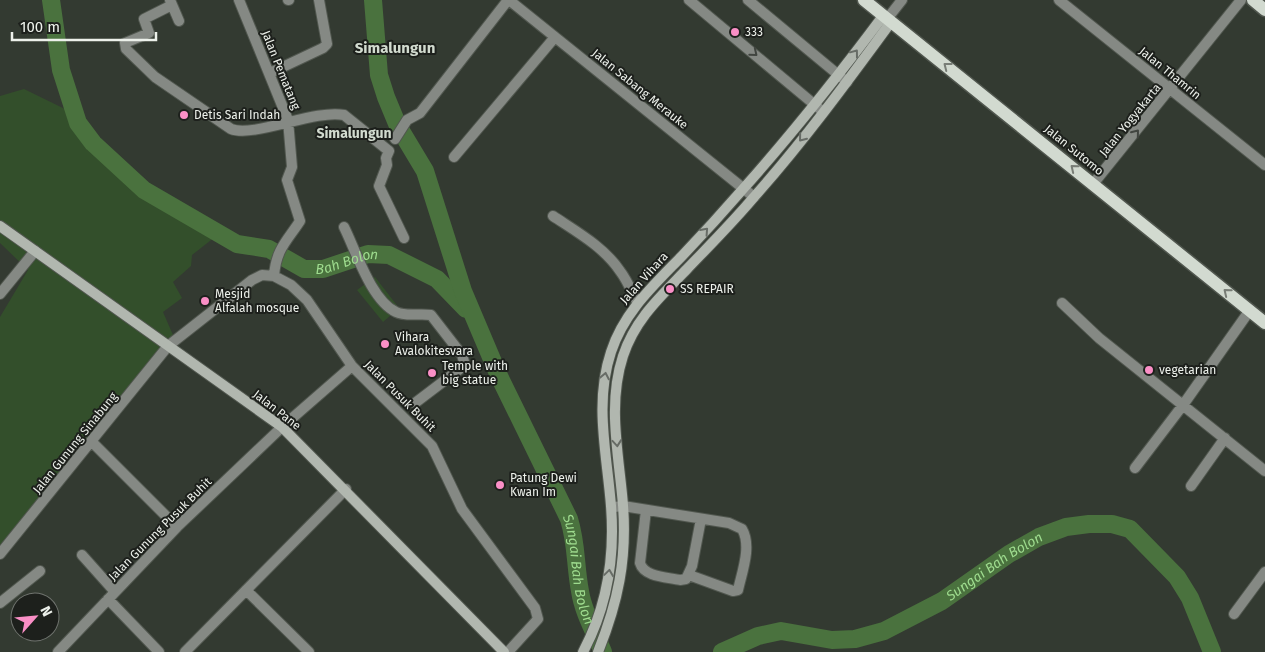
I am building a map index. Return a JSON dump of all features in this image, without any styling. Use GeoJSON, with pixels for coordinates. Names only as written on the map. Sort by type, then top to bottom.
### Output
{"type":"FeatureCollection","features":[{"type":"Feature","properties":{"kind":"main road","name":"Jalan Sutomo"},"geometry":{"type":"LineString","coordinates":[[864,0],[1250,310],[1263,318]]}},
{"type":"Feature","properties":{"kind":"main road"},"geometry":{"type":"LineString","coordinates":[[1252,0],[1265,10]]}},
{"type":"Feature","properties":{"kind":"street","name":"Jalan Pematang"},"geometry":{"type":"LineString","coordinates":[[171,2],[144,19],[149,33],[125,43],[126,49],[155,76],[231,129],[239,132],[288,122],[239,0]]}},
{"type":"Feature","properties":{"kind":"street"},"geometry":{"type":"LineString","coordinates":[[270,74],[327,44],[319,0]]}},
{"type":"Feature","properties":{"kind":"street"},"geometry":{"type":"LineString","coordinates":[[396,139],[407,120],[418,116],[509,0]]}},
{"type":"Feature","properties":{"kind":"street","name":"Jalan Sabang Merauke"},"geometry":{"type":"LineString","coordinates":[[509,0],[754,197]]}},
{"type":"Feature","properties":{"kind":"street"},"geometry":{"type":"LineString","coordinates":[[690,0],[824,112]]}},
{"type":"Feature","properties":{"kind":"street"},"geometry":{"type":"LineString","coordinates":[[748,0],[847,82]]}},
{"type":"Feature","properties":{"kind":"street"},"geometry":{"type":"LineString","coordinates":[[887,19],[902,0]]}},
{"type":"Feature","properties":{"kind":"street","name":"Jalan Thamrin"},"geometry":{"type":"LineString","coordinates":[[1059,0],[1265,165]]}},
{"type":"Feature","properties":{"kind":"street","name":"Jalan Yogyakarta"},"geometry":{"type":"LineString","coordinates":[[1094,184],[1241,0]]}},
{"type":"Feature","properties":{"kind":"street"},"geometry":{"type":"LineString","coordinates":[[171,2],[179,21]]}},
{"type":"Feature","properties":{"kind":"street","name":"Jalan Vihara"},"geometry":{"type":"LineString","coordinates":[[583,652],[598,620],[606,592],[610,562],[611,507],[601,405],[610,353],[619,331],[637,302],[744,189],[887,19]]}},
{"type":"Feature","properties":{"kind":"street","name":"Jalan Vihara"},"geometry":{"type":"LineString","coordinates":[[598,652],[619,594],[623,563],[623,506],[613,405],[622,357],[630,336],[640,319],[754,197],[824,112],[847,82],[887,19]]}},
{"type":"Feature","properties":{"kind":"street"},"geometry":{"type":"LineString","coordinates":[[454,158],[555,37]]}},
{"type":"Feature","properties":{"kind":"street"},"geometry":{"type":"LineString","coordinates":[[168,346],[252,280],[262,275],[274,276],[275,260],[286,238],[300,221],[287,180],[292,167],[288,122],[344,115],[389,151],[386,158],[387,165],[379,186],[404,238]]}},
{"type":"Feature","properties":{"kind":"street"},"geometry":{"type":"LineString","coordinates":[[553,216],[589,240],[607,256],[620,271],[637,302]]}},
{"type":"Feature","properties":{"kind":"street","name":"Jalan Pane"},"geometry":{"type":"LineString","coordinates":[[0,226],[282,427],[346,489],[506,652]]}},
{"type":"Feature","properties":{"kind":"street"},"geometry":{"type":"LineString","coordinates":[[344,226],[371,284],[388,306],[398,313],[431,315],[436,318],[465,362],[465,365],[415,403]]}},
{"type":"Feature","properties":{"kind":"street"},"geometry":{"type":"LineString","coordinates":[[692,245],[701,254]]}},
{"type":"Feature","properties":{"kind":"street"},"geometry":{"type":"LineString","coordinates":[[0,294],[35,251]]}},
{"type":"Feature","properties":{"kind":"street","name":"Jalan Pusuk Buhit"},"geometry":{"type":"LineString","coordinates":[[274,276],[292,285],[307,300],[352,366],[432,446],[456,500],[535,608],[538,618],[506,652]]}},
{"type":"Feature","properties":{"kind":"street"},"geometry":{"type":"LineString","coordinates":[[1062,303],[1099,338],[1265,471]]}},
{"type":"Feature","properties":{"kind":"street"},"geometry":{"type":"LineString","coordinates":[[1135,468],[1183,405],[1250,310]]}},
{"type":"Feature","properties":{"kind":"street"},"geometry":{"type":"LineString","coordinates":[[628,314],[640,319]]}},
{"type":"Feature","properties":{"kind":"street","name":"Jalan Gunung Sinabung"},"geometry":{"type":"LineString","coordinates":[[0,554],[168,346]]}},
{"type":"Feature","properties":{"kind":"street","name":"Jalan Gunung Pusuk Buhit"},"geometry":{"type":"LineString","coordinates":[[58,652],[177,527],[282,427],[352,366]]}},
{"type":"Feature","properties":{"kind":"street"},"geometry":{"type":"LineString","coordinates":[[601,405],[613,405]]}},
{"type":"Feature","properties":{"kind":"street"},"geometry":{"type":"LineString","coordinates":[[1191,486],[1225,438]]}},
{"type":"Feature","properties":{"kind":"street"},"geometry":{"type":"LineString","coordinates":[[92,442],[177,527]]}},
{"type":"Feature","properties":{"kind":"street"},"geometry":{"type":"LineString","coordinates":[[185,652],[346,489]]}},
{"type":"Feature","properties":{"kind":"street"},"geometry":{"type":"LineString","coordinates":[[611,507],[623,506],[729,523],[742,528],[746,538],[744,561],[738,590],[733,591],[689,575]]}},
{"type":"Feature","properties":{"kind":"street"},"geometry":{"type":"LineString","coordinates":[[646,510],[641,567],[646,572],[680,580],[689,575],[701,519]]}},
{"type":"Feature","properties":{"kind":"street"},"geometry":{"type":"LineString","coordinates":[[82,555],[111,596],[159,652]]}},
{"type":"Feature","properties":{"kind":"street"},"geometry":{"type":"LineString","coordinates":[[0,603],[40,571]]}},
{"type":"Feature","properties":{"kind":"street"},"geometry":{"type":"LineString","coordinates":[[1234,614],[1265,572]]}},
{"type":"Feature","properties":{"kind":"street"},"geometry":{"type":"LineString","coordinates":[[246,590],[309,652]]}},
{"type":"Feature","properties":{"kind":"green space"},"geometry":{"type":"Polygon","coordinates":[[[24,89],[67,110],[91,149],[137,190],[215,237],[192,255],[191,266],[173,282],[182,298],[163,312],[173,335],[0,546],[0,317],[28,270],[0,243],[0,96],[24,89]]]}},
{"type":"Feature","properties":{"kind":"green space"},"geometry":{"type":"Polygon","coordinates":[[[375,277],[399,308],[383,322],[357,290],[375,277]]]}},
{"type":"Feature","properties":{"kind":"waterway","name":"Bah Bolon"},"geometry":{"type":"LineString","coordinates":[[51,0],[61,70],[78,123],[93,143],[144,190],[237,244],[269,249],[304,269],[323,269],[368,254],[389,255],[437,279],[466,309]]}},
{"type":"Feature","properties":{"kind":"waterway","name":"Bah Bolon"},"geometry":{"type":"LineString","coordinates":[[373,0],[379,75],[386,97],[398,126],[425,171],[463,291],[499,376],[569,519],[578,582],[586,615],[603,652]]}},
{"type":"Feature","properties":{"kind":"waterway","name":"Sungai Bah Bolon"},"geometry":{"type":"LineString","coordinates":[[722,652],[758,636],[781,631],[832,640],[855,639],[884,631],[942,601],[1009,554],[1039,537],[1066,527],[1089,524],[1112,524],[1130,529],[1177,577],[1190,598],[1212,652]]}},
{"type":"Feature","properties":{"kind":"place","name":"333"},"geometry":{"type":"Point","coordinates":[735,32]}},
{"type":"Feature","properties":{"kind":"place","name":"Detis Sari Indah"},"geometry":{"type":"Point","coordinates":[184,115]}},
{"type":"Feature","properties":{"kind":"place","name":"SS REPAIR"},"geometry":{"type":"Point","coordinates":[670,289]}},
{"type":"Feature","properties":{"kind":"place","name":"Mesjid Alfalah mosque"},"geometry":{"type":"Point","coordinates":[205,301]}},
{"type":"Feature","properties":{"kind":"place","name":"Vihara Avalokitesvara"},"geometry":{"type":"Point","coordinates":[385,344]}},
{"type":"Feature","properties":{"kind":"place","name":"vegetarian"},"geometry":{"type":"Point","coordinates":[1149,370]}},
{"type":"Feature","properties":{"kind":"place","name":"Temple with big statue"},"geometry":{"type":"Point","coordinates":[432,373]}},
{"type":"Feature","properties":{"kind":"place","name":"Patung Dewi Kwan Im"},"geometry":{"type":"Point","coordinates":[500,485]}},
{"type":"Feature","properties":{"kind":"district","name":"Simalungun"},"geometry":{"type":"Point","coordinates":[395,48]}},
{"type":"Feature","properties":{"kind":"district","name":"Simalungun"},"geometry":{"type":"Point","coordinates":[354,133]}}]}
